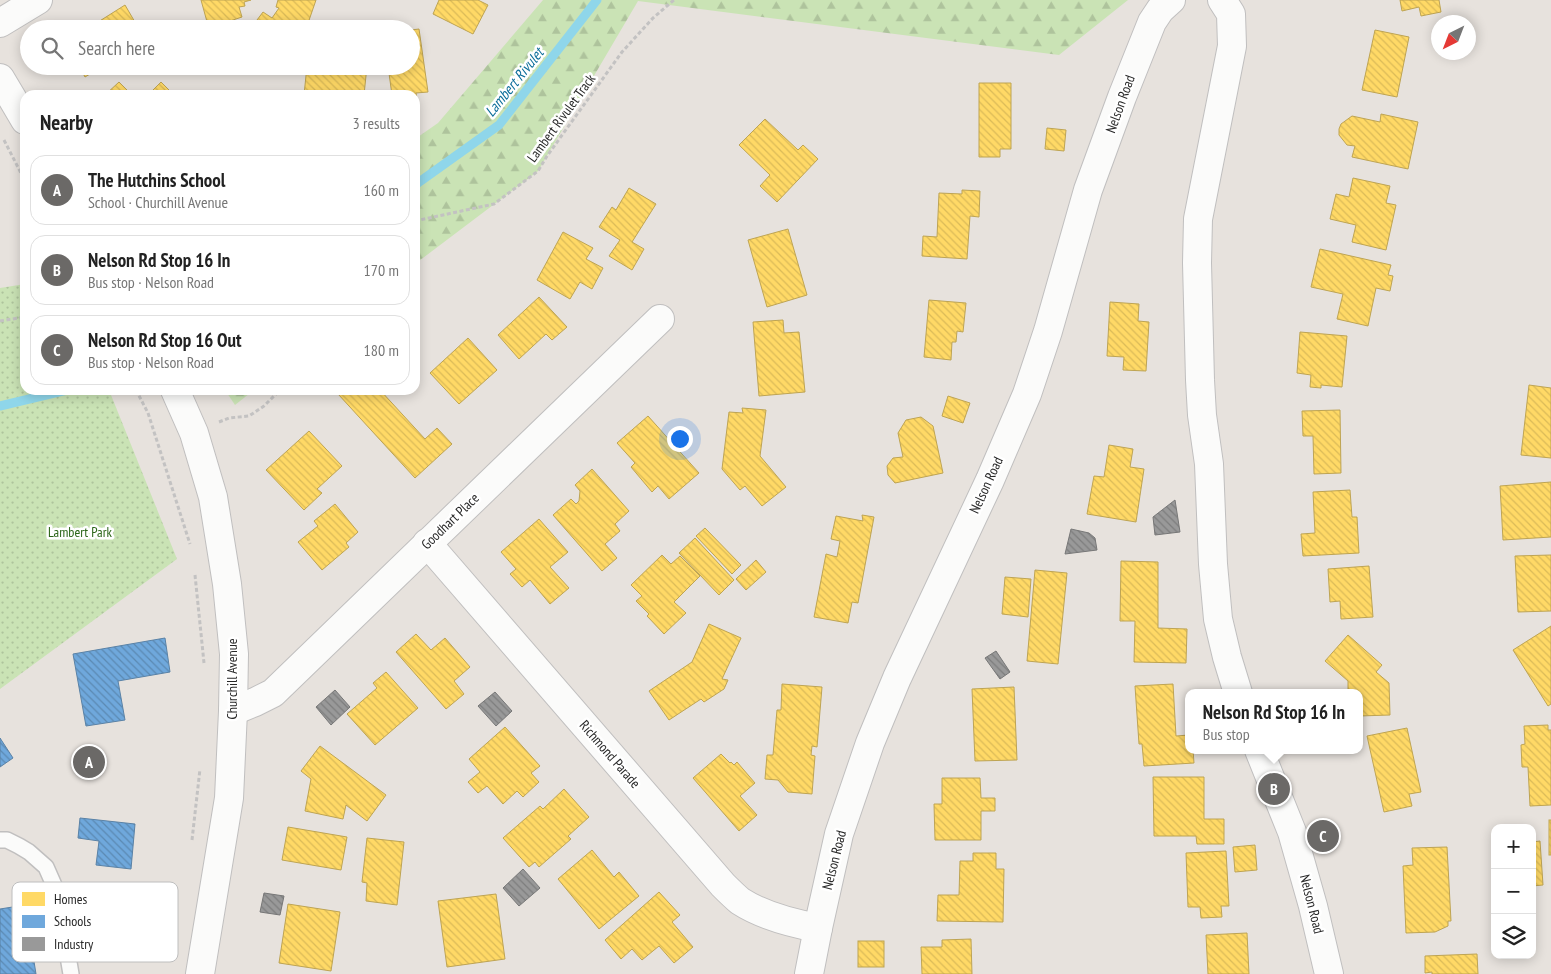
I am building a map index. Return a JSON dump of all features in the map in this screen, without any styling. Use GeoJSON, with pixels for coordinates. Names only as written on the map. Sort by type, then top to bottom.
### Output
{"type":"FeatureCollection","features":[{"type":"Feature","properties":{"kind":"street"},"geometry":{"type":"LineString","coordinates":[[0,23],[38,0]]}},
{"type":"Feature","properties":{"kind":"street","name":"Nelson Road"},"geometry":{"type":"LineString","coordinates":[[809,974],[839,834],[870,743],[901,670],[990,480],[1027,394],[1048,331],[1088,190],[1152,22],[1170,0]]}},
{"type":"Feature","properties":{"kind":"street"},"geometry":{"type":"LineString","coordinates":[[1222,0],[1231,14],[1232,46],[1198,219],[1197,263],[1200,380],[1202,415],[1209,464],[1212,564],[1218,619],[1237,689]]}},
{"type":"Feature","properties":{"kind":"street"},"geometry":{"type":"LineString","coordinates":[[0,78],[20,112]]}},
{"type":"Feature","properties":{"kind":"street","name":"Goodhart Place"},"geometry":{"type":"LineString","coordinates":[[233,710],[273,693],[660,320]]}},
{"type":"Feature","properties":{"kind":"street","name":"Churchill Avenue"},"geometry":{"type":"LineString","coordinates":[[178,395],[194,433],[213,497],[227,584],[234,654],[229,798],[200,974]]}},
{"type":"Feature","properties":{"kind":"street","name":"Richmond Parade"},"geometry":{"type":"LineString","coordinates":[[427,543],[723,885],[739,900],[757,910],[774,917],[818,928]]}},
{"type":"Feature","properties":{"kind":"street","name":"Nelson Road"},"geometry":{"type":"LineString","coordinates":[[1261,754],[1292,832],[1313,906],[1329,974]]}},
{"type":"Feature","properties":{"kind":"lane"},"geometry":{"type":"LineString","coordinates":[[0,840],[7,840],[29,852],[46,866],[53,882]]}},
{"type":"Feature","properties":{"kind":"path","name":"Lambert Rivulet Track"},"geometry":{"type":"LineString","coordinates":[[420,220],[494,204],[538,171],[622,52],[653,18],[674,0]]}},
{"type":"Feature","properties":{"kind":"path"},"geometry":{"type":"LineString","coordinates":[[0,133],[20,171]]}},
{"type":"Feature","properties":{"kind":"path"},"geometry":{"type":"LineString","coordinates":[[0,321],[20,318]]}},
{"type":"Feature","properties":{"kind":"path"},"geometry":{"type":"LineString","coordinates":[[139,395],[148,413],[193,552]]}},
{"type":"Feature","properties":{"kind":"path"},"geometry":{"type":"LineString","coordinates":[[194,433],[229,418],[249,416],[264,406],[275,395]]}},
{"type":"Feature","properties":{"kind":"path"},"geometry":{"type":"LineString","coordinates":[[195,571],[204,666]]}},
{"type":"Feature","properties":{"kind":"path"},"geometry":{"type":"LineString","coordinates":[[192,840],[201,763]]}},
{"type":"Feature","properties":{"kind":"green space"},"geometry":{"type":"Polygon","coordinates":[[[543,0],[1128,0],[1059,55],[638,1],[538,171],[420,260],[420,136],[438,123],[543,0]]]}},
{"type":"Feature","properties":{"kind":"green space","name":"Lambert Park"},"geometry":{"type":"Polygon","coordinates":[[[20,285],[20,395],[111,395],[177,559],[0,689],[0,288],[20,285]]]}},
{"type":"Feature","properties":{"kind":"green space"},"geometry":{"type":"Polygon","coordinates":[[[228,395],[248,395],[235,405],[228,395]]]}},
{"type":"Feature","properties":{"kind":"building: Homes"},"geometry":{"type":"Polygon","coordinates":[[[201,0],[251,0],[244,2],[245,6],[239,7],[242,17],[233,20],[207,20],[201,0]]]}},
{"type":"Feature","properties":{"kind":"building: Homes"},"geometry":{"type":"Polygon","coordinates":[[[278,0],[316,0],[309,20],[257,20],[263,12],[272,18],[279,8],[276,7],[278,0]]]}},
{"type":"Feature","properties":{"kind":"building: Homes"},"geometry":{"type":"Polygon","coordinates":[[[439,0],[478,0],[488,5],[473,34],[433,14],[439,0]]]}},
{"type":"Feature","properties":{"kind":"building: Homes"},"geometry":{"type":"Polygon","coordinates":[[[1400,0],[1439,0],[1441,12],[1421,16],[1419,7],[1402,11],[1400,0]]]}},
{"type":"Feature","properties":{"kind":"building: Homes"},"geometry":{"type":"Polygon","coordinates":[[[125,5],[134,20],[101,20],[125,5]]]}},
{"type":"Feature","properties":{"kind":"building: Homes"},"geometry":{"type":"Polygon","coordinates":[[[1375,30],[1409,37],[1397,97],[1362,90],[1375,30]]]}},
{"type":"Feature","properties":{"kind":"building: Homes"},"geometry":{"type":"Polygon","coordinates":[[[420,36],[428,92],[420,93],[420,90],[391,90],[389,75],[420,75],[420,36]]]}},
{"type":"Feature","properties":{"kind":"building: Homes"},"geometry":{"type":"Polygon","coordinates":[[[306,75],[366,75],[365,90],[305,90],[306,75]]]}},
{"type":"Feature","properties":{"kind":"building: Homes"},"geometry":{"type":"Polygon","coordinates":[[[119,82],[127,90],[110,90],[119,82]]]}},
{"type":"Feature","properties":{"kind":"building: Homes"},"geometry":{"type":"Polygon","coordinates":[[[161,82],[169,90],[153,90],[161,82]]]}},
{"type":"Feature","properties":{"kind":"building: Homes"},"geometry":{"type":"Polygon","coordinates":[[[979,83],[1011,83],[1011,149],[1000,149],[1000,157],[979,157],[979,83]]]}},
{"type":"Feature","properties":{"kind":"building: Homes"},"geometry":{"type":"Polygon","coordinates":[[[1381,114],[1418,122],[1408,169],[1352,157],[1355,146],[1347,145],[1339,135],[1341,124],[1352,116],[1380,122],[1381,114]]]}},
{"type":"Feature","properties":{"kind":"building: Homes"},"geometry":{"type":"Polygon","coordinates":[[[765,119],[798,150],[803,145],[818,159],[777,202],[760,186],[770,175],[739,145],[765,119]]]}},
{"type":"Feature","properties":{"kind":"building: Homes"},"geometry":{"type":"Polygon","coordinates":[[[1047,128],[1066,130],[1064,151],[1045,149],[1047,128]]]}},
{"type":"Feature","properties":{"kind":"building: Homes"},"geometry":{"type":"Polygon","coordinates":[[[1353,178],[1390,186],[1386,203],[1396,205],[1386,250],[1352,242],[1356,225],[1330,219],[1336,194],[1349,197],[1353,178]]]}},
{"type":"Feature","properties":{"kind":"building: Homes"},"geometry":{"type":"Polygon","coordinates":[[[629,188],[656,204],[632,242],[644,249],[632,270],[609,256],[620,240],[599,227],[612,207],[616,210],[629,188]]]}},
{"type":"Feature","properties":{"kind":"building: Homes"},"geometry":{"type":"Polygon","coordinates":[[[962,190],[980,191],[979,217],[970,216],[967,259],[922,256],[923,236],[937,237],[939,193],[962,194],[962,190]]]}},
{"type":"Feature","properties":{"kind":"building: Homes"},"geometry":{"type":"Polygon","coordinates":[[[788,229],[807,295],[767,307],[748,240],[788,229]]]}},
{"type":"Feature","properties":{"kind":"building: Homes"},"geometry":{"type":"Polygon","coordinates":[[[563,232],[593,248],[586,259],[603,268],[592,289],[580,282],[570,299],[537,280],[563,232]]]}},
{"type":"Feature","properties":{"kind":"building: Homes"},"geometry":{"type":"Polygon","coordinates":[[[1320,249],[1391,265],[1388,275],[1393,276],[1390,291],[1376,288],[1368,326],[1337,319],[1343,294],[1311,287],[1320,249]]]}},
{"type":"Feature","properties":{"kind":"building: Homes"},"geometry":{"type":"Polygon","coordinates":[[[539,297],[567,327],[552,340],[546,334],[519,359],[498,335],[539,297]]]}},
{"type":"Feature","properties":{"kind":"building: Homes"},"geometry":{"type":"Polygon","coordinates":[[[929,300],[966,303],[963,332],[957,331],[956,342],[952,342],[951,360],[924,357],[929,300]]]}},
{"type":"Feature","properties":{"kind":"building: Homes"},"geometry":{"type":"Polygon","coordinates":[[[1110,302],[1139,304],[1138,321],[1149,322],[1146,371],[1123,370],[1124,357],[1107,356],[1110,302]]]}},
{"type":"Feature","properties":{"kind":"building: Homes"},"geometry":{"type":"Polygon","coordinates":[[[783,320],[784,333],[799,332],[805,392],[759,396],[753,322],[783,320]]]}},
{"type":"Feature","properties":{"kind":"building: Homes"},"geometry":{"type":"Polygon","coordinates":[[[1300,332],[1347,336],[1342,387],[1321,385],[1321,388],[1310,387],[1311,375],[1297,373],[1300,332]]]}},
{"type":"Feature","properties":{"kind":"building: Homes"},"geometry":{"type":"Polygon","coordinates":[[[468,338],[497,370],[459,404],[430,373],[468,338]]]}},
{"type":"Feature","properties":{"kind":"building: Homes"},"geometry":{"type":"Polygon","coordinates":[[[1529,385],[1551,388],[1551,458],[1521,455],[1529,385]]]}},
{"type":"Feature","properties":{"kind":"building: Homes"},"geometry":{"type":"Polygon","coordinates":[[[339,395],[385,395],[425,439],[437,428],[452,444],[415,478],[339,395]]]}},
{"type":"Feature","properties":{"kind":"building: Homes"},"geometry":{"type":"Polygon","coordinates":[[[948,396],[970,403],[963,423],[942,416],[948,396]]]}},
{"type":"Feature","properties":{"kind":"building: Homes"},"geometry":{"type":"Polygon","coordinates":[[[742,408],[766,410],[760,456],[786,487],[762,506],[745,486],[740,490],[722,469],[729,412],[743,413],[742,408]]]}},
{"type":"Feature","properties":{"kind":"building: Homes"},"geometry":{"type":"Polygon","coordinates":[[[1340,410],[1341,473],[1314,474],[1313,436],[1303,436],[1302,411],[1340,410]]]}},
{"type":"Feature","properties":{"kind":"building: Homes"},"geometry":{"type":"Polygon","coordinates":[[[648,416],[699,473],[669,499],[658,486],[652,492],[631,467],[635,463],[617,443],[648,416]]]}},
{"type":"Feature","properties":{"kind":"building: Homes"},"geometry":{"type":"Polygon","coordinates":[[[921,417],[933,426],[943,473],[895,483],[888,475],[887,466],[893,458],[903,457],[898,433],[906,420],[921,417]]]}},
{"type":"Feature","properties":{"kind":"building: Homes"},"geometry":{"type":"Polygon","coordinates":[[[309,431],[342,466],[317,489],[322,493],[304,510],[266,470],[309,431]]]}},
{"type":"Feature","properties":{"kind":"building: Homes"},"geometry":{"type":"Polygon","coordinates":[[[1109,445],[1133,449],[1130,467],[1144,469],[1136,522],[1087,514],[1094,476],[1104,477],[1109,445]]]}},
{"type":"Feature","properties":{"kind":"building: Homes"},"geometry":{"type":"Polygon","coordinates":[[[592,469],[629,511],[615,524],[620,531],[605,544],[617,558],[602,571],[553,515],[571,499],[576,504],[579,501],[580,491],[575,485],[592,469]]]}},
{"type":"Feature","properties":{"kind":"building: Homes"},"geometry":{"type":"Polygon","coordinates":[[[1551,482],[1551,537],[1503,540],[1500,486],[1551,482]]]}},
{"type":"Feature","properties":{"kind":"building: Homes"},"geometry":{"type":"Polygon","coordinates":[[[1350,490],[1352,517],[1357,517],[1359,553],[1303,556],[1301,534],[1315,533],[1313,492],[1350,490]]]}},
{"type":"Feature","properties":{"kind":"building: Homes"},"geometry":{"type":"Polygon","coordinates":[[[335,504],[358,532],[346,543],[349,547],[322,570],[298,542],[318,526],[314,521],[335,504]]]}},
{"type":"Feature","properties":{"kind":"building: Homes"},"geometry":{"type":"Polygon","coordinates":[[[862,515],[874,517],[858,603],[852,602],[848,623],[814,617],[826,554],[837,557],[840,541],[831,539],[836,516],[863,521],[862,515]]]}},
{"type":"Feature","properties":{"kind":"building: Homes"},"geometry":{"type":"Polygon","coordinates":[[[539,519],[568,552],[550,567],[569,588],[550,604],[530,580],[522,587],[510,574],[516,569],[501,552],[539,519]]]}},
{"type":"Feature","properties":{"kind":"building: Homes"},"geometry":{"type":"Polygon","coordinates":[[[705,528],[741,565],[732,574],[696,536],[705,528]]]}},
{"type":"Feature","properties":{"kind":"building: Homes"},"geometry":{"type":"Polygon","coordinates":[[[695,538],[734,580],[719,595],[679,553],[695,538]]]}},
{"type":"Feature","properties":{"kind":"building: Homes"},"geometry":{"type":"Polygon","coordinates":[[[662,555],[671,564],[680,556],[700,576],[674,602],[686,613],[664,634],[647,616],[649,614],[636,601],[642,596],[631,585],[662,555]]]}},
{"type":"Feature","properties":{"kind":"building: Homes"},"geometry":{"type":"Polygon","coordinates":[[[1551,555],[1551,611],[1518,612],[1515,556],[1551,555]]]}},
{"type":"Feature","properties":{"kind":"building: Homes"},"geometry":{"type":"Polygon","coordinates":[[[756,560],[766,572],[746,590],[736,579],[756,560]]]}},
{"type":"Feature","properties":{"kind":"building: Homes"},"geometry":{"type":"Polygon","coordinates":[[[1121,561],[1158,562],[1158,628],[1187,629],[1186,663],[1134,662],[1135,621],[1120,621],[1121,561]]]}},
{"type":"Feature","properties":{"kind":"building: Homes"},"geometry":{"type":"Polygon","coordinates":[[[1369,566],[1373,617],[1341,619],[1340,601],[1330,602],[1328,569],[1369,566]]]}},
{"type":"Feature","properties":{"kind":"building: Homes"},"geometry":{"type":"Polygon","coordinates":[[[1035,570],[1067,573],[1058,664],[1027,661],[1035,570]]]}},
{"type":"Feature","properties":{"kind":"building: Homes"},"geometry":{"type":"Polygon","coordinates":[[[1005,577],[1031,579],[1028,617],[1002,614],[1005,577]]]}},
{"type":"Feature","properties":{"kind":"building: Homes"},"geometry":{"type":"Polygon","coordinates":[[[709,624],[741,638],[722,679],[728,680],[724,689],[704,702],[701,699],[669,720],[649,691],[692,662],[709,624]]]}},
{"type":"Feature","properties":{"kind":"building: Homes"},"geometry":{"type":"Polygon","coordinates":[[[1551,626],[1551,704],[1548,706],[1513,650],[1551,626]]]}},
{"type":"Feature","properties":{"kind":"building: Homes"},"geometry":{"type":"Polygon","coordinates":[[[416,634],[431,650],[445,638],[470,667],[454,681],[464,694],[446,709],[396,652],[416,634]]]}},
{"type":"Feature","properties":{"kind":"building: Homes"},"geometry":{"type":"Polygon","coordinates":[[[1348,635],[1382,665],[1376,672],[1389,683],[1390,715],[1363,716],[1363,689],[1348,689],[1348,681],[1325,661],[1348,635]]]}},
{"type":"Feature","properties":{"kind":"building: Homes"},"geometry":{"type":"Polygon","coordinates":[[[386,672],[418,708],[375,745],[347,714],[377,688],[373,683],[386,672]]]}},
{"type":"Feature","properties":{"kind":"building: Homes"},"geometry":{"type":"Polygon","coordinates":[[[782,684],[822,687],[817,747],[812,746],[811,755],[815,756],[812,794],[788,792],[778,780],[765,779],[767,755],[773,755],[777,710],[781,710],[782,684]]]}},
{"type":"Feature","properties":{"kind":"building: Homes"},"geometry":{"type":"Polygon","coordinates":[[[1173,684],[1176,736],[1185,735],[1185,754],[1193,754],[1194,763],[1144,766],[1142,744],[1139,744],[1135,686],[1173,684]]]}},
{"type":"Feature","properties":{"kind":"building: Homes"},"geometry":{"type":"Polygon","coordinates":[[[1014,687],[1017,760],[975,761],[972,689],[1014,687]]]}},
{"type":"Feature","properties":{"kind":"building: Homes"},"geometry":{"type":"Polygon","coordinates":[[[1548,725],[1548,730],[1551,730],[1551,805],[1530,806],[1528,767],[1522,767],[1521,745],[1525,744],[1524,726],[1548,725]]]}},
{"type":"Feature","properties":{"kind":"building: Homes"},"geometry":{"type":"Polygon","coordinates":[[[505,727],[540,766],[531,773],[539,782],[523,797],[517,791],[503,804],[487,786],[478,793],[468,782],[480,772],[469,759],[505,727]]]}},
{"type":"Feature","properties":{"kind":"building: Homes"},"geometry":{"type":"Polygon","coordinates":[[[1407,728],[1421,792],[1409,794],[1412,806],[1384,812],[1367,736],[1407,728]]]}},
{"type":"Feature","properties":{"kind":"building: Homes"},"geometry":{"type":"Polygon","coordinates":[[[320,746],[386,795],[367,821],[346,805],[343,819],[305,811],[311,779],[301,771],[320,746]]]}},
{"type":"Feature","properties":{"kind":"building: Homes"},"geometry":{"type":"Polygon","coordinates":[[[721,754],[734,765],[737,762],[755,783],[740,796],[757,815],[739,831],[693,778],[721,754]]]}},
{"type":"Feature","properties":{"kind":"building: Homes"},"geometry":{"type":"Polygon","coordinates":[[[1153,777],[1204,777],[1204,819],[1224,819],[1224,844],[1197,844],[1196,836],[1154,836],[1153,777]]]}},
{"type":"Feature","properties":{"kind":"building: Homes"},"geometry":{"type":"Polygon","coordinates":[[[942,778],[980,778],[981,798],[995,798],[995,811],[981,811],[981,840],[935,840],[934,804],[942,804],[942,778]]]}},
{"type":"Feature","properties":{"kind":"building: Homes"},"geometry":{"type":"Polygon","coordinates":[[[564,789],[589,817],[568,836],[571,839],[539,867],[535,862],[529,867],[503,838],[540,806],[543,809],[564,789]]]}},
{"type":"Feature","properties":{"kind":"building: Homes"},"geometry":{"type":"Polygon","coordinates":[[[1549,820],[1551,820],[1551,855],[1549,855],[1549,820]]]}},
{"type":"Feature","properties":{"kind":"building: Homes"},"geometry":{"type":"Polygon","coordinates":[[[288,827],[347,837],[341,870],[282,860],[288,827]]]}},
{"type":"Feature","properties":{"kind":"building: Homes"},"geometry":{"type":"Polygon","coordinates":[[[367,838],[404,842],[397,905],[366,901],[367,883],[362,882],[367,838]]]}},
{"type":"Feature","properties":{"kind":"building: Homes"},"geometry":{"type":"Polygon","coordinates":[[[1540,841],[1543,885],[1536,886],[1536,869],[1536,842],[1540,841]]]}},
{"type":"Feature","properties":{"kind":"building: Homes"},"geometry":{"type":"Polygon","coordinates":[[[1255,845],[1257,870],[1235,872],[1233,847],[1255,845]]]}},
{"type":"Feature","properties":{"kind":"building: Homes"},"geometry":{"type":"Polygon","coordinates":[[[1447,847],[1451,921],[1448,921],[1448,926],[1435,932],[1406,933],[1403,866],[1413,865],[1412,848],[1447,847]]]}},
{"type":"Feature","properties":{"kind":"building: Homes"},"geometry":{"type":"Polygon","coordinates":[[[592,850],[614,877],[619,872],[639,896],[599,929],[558,879],[592,850]]]}},
{"type":"Feature","properties":{"kind":"building: Homes"},"geometry":{"type":"Polygon","coordinates":[[[1226,851],[1229,906],[1221,906],[1222,917],[1201,918],[1200,907],[1188,907],[1186,853],[1226,851]]]}},
{"type":"Feature","properties":{"kind":"building: Homes"},"geometry":{"type":"Polygon","coordinates":[[[973,853],[996,853],[996,869],[1004,869],[1003,922],[937,921],[938,895],[959,895],[960,861],[973,861],[973,853]]]}},
{"type":"Feature","properties":{"kind":"building: Homes"},"geometry":{"type":"Polygon","coordinates":[[[659,892],[680,915],[672,922],[693,947],[674,963],[659,946],[642,960],[632,949],[621,959],[605,940],[659,892]]]}},
{"type":"Feature","properties":{"kind":"building: Homes"},"geometry":{"type":"Polygon","coordinates":[[[496,894],[505,959],[447,967],[438,901],[496,894]]]}},
{"type":"Feature","properties":{"kind":"building: Homes"},"geometry":{"type":"Polygon","coordinates":[[[288,904],[340,912],[331,971],[279,963],[288,904]]]}},
{"type":"Feature","properties":{"kind":"building: Homes"},"geometry":{"type":"Polygon","coordinates":[[[1247,933],[1249,974],[1208,974],[1206,935],[1247,933]]]}},
{"type":"Feature","properties":{"kind":"building: Homes"},"geometry":{"type":"Polygon","coordinates":[[[971,939],[972,974],[922,974],[921,947],[942,947],[942,940],[971,939]]]}},
{"type":"Feature","properties":{"kind":"building: Homes"},"geometry":{"type":"Polygon","coordinates":[[[858,941],[884,941],[884,967],[858,967],[858,941]]]}},
{"type":"Feature","properties":{"kind":"building: Homes"},"geometry":{"type":"Polygon","coordinates":[[[1477,954],[1478,974],[1425,973],[1425,956],[1477,954]]]}},
{"type":"Feature","properties":{"kind":"building: Schools"},"geometry":{"type":"Polygon","coordinates":[[[165,638],[170,672],[118,681],[125,720],[86,726],[73,654],[165,638]]]}},
{"type":"Feature","properties":{"kind":"building: Schools"},"geometry":{"type":"Polygon","coordinates":[[[0,738],[13,758],[0,767],[0,738]]]}},
{"type":"Feature","properties":{"kind":"building: Schools"},"geometry":{"type":"Polygon","coordinates":[[[80,818],[135,824],[131,869],[96,865],[99,841],[78,838],[80,818]]]}},
{"type":"Feature","properties":{"kind":"building: Schools"},"geometry":{"type":"Polygon","coordinates":[[[12,907],[12,962],[34,962],[36,974],[0,974],[0,909],[12,907]]]}},
{"type":"Feature","properties":{"kind":"building: Industry"},"geometry":{"type":"Polygon","coordinates":[[[1175,500],[1180,532],[1155,535],[1153,517],[1175,500]]]}},
{"type":"Feature","properties":{"kind":"building: Industry"},"geometry":{"type":"Polygon","coordinates":[[[1071,529],[1089,533],[1095,538],[1097,550],[1065,554],[1071,529]]]}},
{"type":"Feature","properties":{"kind":"building: Industry"},"geometry":{"type":"Polygon","coordinates":[[[996,651],[1010,672],[1000,679],[985,658],[996,651]]]}},
{"type":"Feature","properties":{"kind":"building: Industry"},"geometry":{"type":"Polygon","coordinates":[[[335,690],[350,707],[331,725],[316,707],[335,690]]]}},
{"type":"Feature","properties":{"kind":"building: Industry"},"geometry":{"type":"Polygon","coordinates":[[[495,692],[512,711],[496,726],[478,706],[495,692]]]}},
{"type":"Feature","properties":{"kind":"building: Industry"},"geometry":{"type":"Polygon","coordinates":[[[523,869],[540,888],[519,906],[503,888],[523,869]]]}},
{"type":"Feature","properties":{"kind":"building: Industry"},"geometry":{"type":"Polygon","coordinates":[[[264,893],[284,896],[280,915],[260,912],[264,893]]]}},
{"type":"Feature","properties":{"kind":"waterway","name":"Lambert Rivulet"},"geometry":{"type":"LineString","coordinates":[[420,181],[499,125],[597,0]]}},
{"type":"Feature","properties":{"kind":"waterway","name":"Lambert Rivulet"},"geometry":{"type":"LineString","coordinates":[[0,406],[46,395]]}},
{"type":"Feature","properties":{"kind":"place","name":"The Hutchins School"},"geometry":{"type":"Point","coordinates":[89,762]}},
{"type":"Feature","properties":{"kind":"place","name":"Nelson Rd Stop 16 In"},"geometry":{"type":"Point","coordinates":[1274,789]}},
{"type":"Feature","properties":{"kind":"place","name":"Nelson Rd Stop 16 Out"},"geometry":{"type":"Point","coordinates":[1323,836]}}]}
